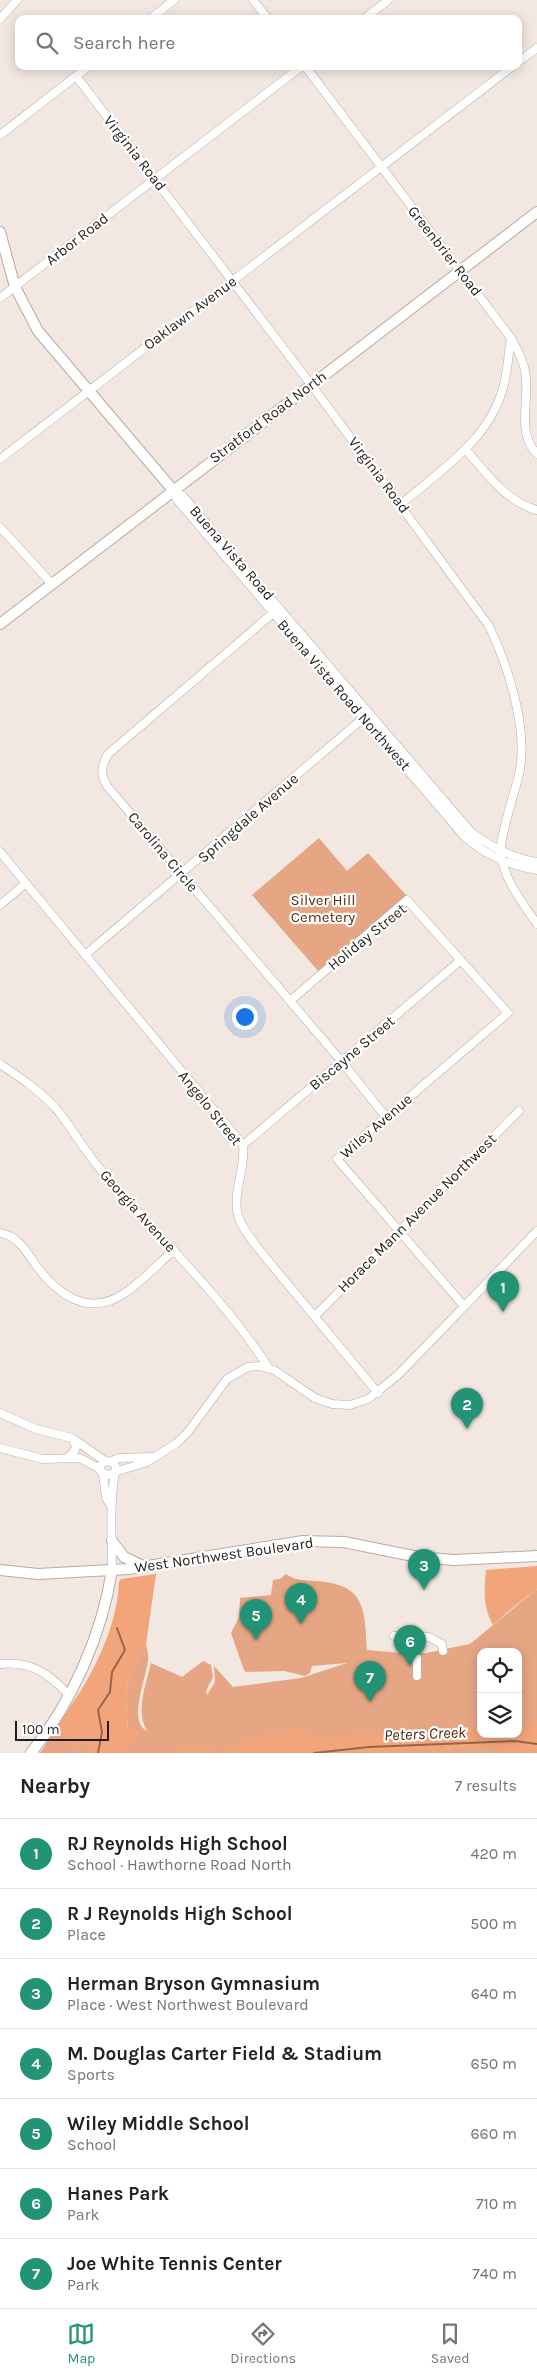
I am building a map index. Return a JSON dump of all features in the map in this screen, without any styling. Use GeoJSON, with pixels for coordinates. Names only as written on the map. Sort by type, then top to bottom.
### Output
{"type":"FeatureCollection","features":[{"type":"Feature","properties":{"kind":"main road","name":"Stratford Road North"},"geometry":{"type":"LineString","coordinates":[[0,624],[537,212]]}},
{"type":"Feature","properties":{"kind":"main road","name":"Buena Vista Road"},"geometry":{"type":"LineString","coordinates":[[0,232],[15,287],[38,332],[173,490]]}},
{"type":"Feature","properties":{"kind":"main road"},"geometry":{"type":"LineString","coordinates":[[112,1541],[124,1557],[144,1566]]}},
{"type":"Feature","properties":{"kind":"main road","name":"West Northwest Boulevard"},"geometry":{"type":"LineString","coordinates":[[0,1570],[38,1574],[112,1570],[303,1541],[344,1542],[418,1557],[454,1560],[537,1556]]}},
{"type":"Feature","properties":{"kind":"main road"},"geometry":{"type":"LineString","coordinates":[[33,1752],[68,1694],[84,1663],[100,1622],[112,1570]]}},
{"type":"Feature","properties":{"kind":"street"},"geometry":{"type":"LineString","coordinates":[[0,19],[17,0]]}},
{"type":"Feature","properties":{"kind":"street"},"geometry":{"type":"LineString","coordinates":[[155,15],[174,0]]}},
{"type":"Feature","properties":{"kind":"street"},"geometry":{"type":"LineString","coordinates":[[253,0],[265,15]]}},
{"type":"Feature","properties":{"kind":"street"},"geometry":{"type":"LineString","coordinates":[[369,15],[388,0]]}},
{"type":"Feature","properties":{"kind":"street"},"geometry":{"type":"LineString","coordinates":[[522,59],[537,48]]}},
{"type":"Feature","properties":{"kind":"street"},"geometry":{"type":"LineString","coordinates":[[0,135],[84,70]]}},
{"type":"Feature","properties":{"kind":"street","name":"Arbor Road"},"geometry":{"type":"LineString","coordinates":[[0,298],[154,178],[298,70]]}},
{"type":"Feature","properties":{"kind":"street","name":"Greenbrier Road"},"geometry":{"type":"LineString","coordinates":[[306,70],[511,338],[525,371],[527,386],[524,422],[532,449],[537,454]]}},
{"type":"Feature","properties":{"kind":"street","name":"Oaklawn Avenue"},"geometry":{"type":"LineString","coordinates":[[0,459],[508,70]]}},
{"type":"Feature","properties":{"kind":"street","name":"Virginia Road"},"geometry":{"type":"LineString","coordinates":[[76,76],[401,504],[482,616],[497,642],[520,722],[523,742],[520,773],[500,851],[515,890],[537,924]]}},
{"type":"Feature","properties":{"kind":"street"},"geometry":{"type":"LineString","coordinates":[[401,504],[482,432],[498,403],[506,373],[511,338]]}},
{"type":"Feature","properties":{"kind":"street"},"geometry":{"type":"LineString","coordinates":[[465,449],[510,496],[527,508],[537,510]]}},
{"type":"Feature","properties":{"kind":"street","name":"Buena Vista Road"},"geometry":{"type":"LineString","coordinates":[[173,490],[183,496],[366,716],[471,832],[500,851]]}},
{"type":"Feature","properties":{"kind":"street"},"geometry":{"type":"LineString","coordinates":[[0,527],[52,584]]}},
{"type":"Feature","properties":{"kind":"street","name":"Carolina Circle"},"geometry":{"type":"LineString","coordinates":[[276,610],[108,754],[102,765],[101,776],[107,786],[342,1062],[386,1117]]}},
{"type":"Feature","properties":{"kind":"street","name":"Buena Vista Road Northwest"},"geometry":{"type":"LineString","coordinates":[[366,716],[463,835],[482,850],[503,862],[537,870]]}},
{"type":"Feature","properties":{"kind":"street","name":"Springdale Avenue"},"geometry":{"type":"LineString","coordinates":[[85,956],[366,716]]}},
{"type":"Feature","properties":{"kind":"street"},"geometry":{"type":"LineString","coordinates":[[500,851],[521,860],[537,862]]}},
{"type":"Feature","properties":{"kind":"street"},"geometry":{"type":"LineString","coordinates":[[0,852],[85,956]]}},
{"type":"Feature","properties":{"kind":"street"},"geometry":{"type":"LineString","coordinates":[[0,905],[26,883]]}},
{"type":"Feature","properties":{"kind":"street","name":"Holiday Street"},"geometry":{"type":"LineString","coordinates":[[290,1001],[407,900],[461,960]]}},
{"type":"Feature","properties":{"kind":"street","name":"Angelo Street"},"geometry":{"type":"LineString","coordinates":[[85,956],[243,1145],[245,1158],[237,1199],[238,1216],[261,1252],[378,1393]]}},
{"type":"Feature","properties":{"kind":"street","name":"Biscayne Street"},"geometry":{"type":"LineString","coordinates":[[243,1145],[461,960]]}},
{"type":"Feature","properties":{"kind":"street","name":"Wiley Avenue"},"geometry":{"type":"LineString","coordinates":[[461,960],[508,1013],[337,1159],[464,1306]]}},
{"type":"Feature","properties":{"kind":"street","name":"Georgia Avenue"},"geometry":{"type":"LineString","coordinates":[[0,1064],[36,1090],[58,1111],[105,1175],[174,1250],[255,1347],[268,1368]]}},
{"type":"Feature","properties":{"kind":"street","name":"Horace Mann Avenue Northwest"},"geometry":{"type":"LineString","coordinates":[[315,1316],[519,1111]]}},
{"type":"Feature","properties":{"kind":"street"},"geometry":{"type":"LineString","coordinates":[[0,1448],[43,1459],[80,1458],[102,1472],[114,1473],[147,1462],[183,1437],[232,1375],[248,1367],[268,1368],[315,1398],[332,1404],[356,1404],[378,1393],[398,1375],[537,1231]]}},
{"type":"Feature","properties":{"kind":"street"},"geometry":{"type":"LineString","coordinates":[[0,1233],[9,1234],[20,1243],[54,1288],[80,1302],[98,1302],[125,1294],[174,1250]]}},
{"type":"Feature","properties":{"kind":"street"},"geometry":{"type":"LineString","coordinates":[[0,1412],[25,1425],[72,1438],[116,1467],[111,1506],[112,1570]]}},
{"type":"Feature","properties":{"kind":"street"},"geometry":{"type":"LineString","coordinates":[[67,1458],[74,1452],[76,1446],[72,1438]]}},
{"type":"Feature","properties":{"kind":"street"},"geometry":{"type":"LineString","coordinates":[[111,1506],[106,1498],[100,1465],[120,1458],[152,1457]]}},
{"type":"Feature","properties":{"kind":"street"},"geometry":{"type":"LineString","coordinates":[[394,1636],[429,1637],[442,1644],[443,1651]]}},
{"type":"Feature","properties":{"kind":"street"},"geometry":{"type":"LineString","coordinates":[[417,1676],[418,1658]]}},
{"type":"Feature","properties":{"kind":"street"},"geometry":{"type":"LineString","coordinates":[[0,1664],[19,1664],[40,1669],[51,1676],[68,1694]]}},
{"type":"Feature","properties":{"kind":"green space","name":"Silver Hill Cemetery"},"geometry":{"type":"Polygon","coordinates":[[[319,838],[347,871],[368,853],[407,896],[319,972],[252,895],[319,838]]]}},
{"type":"Feature","properties":{"kind":"green space"},"geometry":{"type":"Polygon","coordinates":[[[286,1574],[297,1579],[331,1583],[344,1587],[359,1600],[363,1610],[367,1650],[401,1653],[402,1656],[403,1653],[426,1653],[470,1644],[537,1589],[537,1753],[40,1753],[79,1693],[128,1728],[126,1702],[128,1682],[146,1644],[148,1660],[138,1709],[141,1726],[147,1731],[142,1715],[142,1706],[144,1689],[151,1663],[182,1677],[203,1661],[211,1665],[213,1677],[206,1691],[207,1695],[215,1682],[214,1666],[233,1687],[301,1678],[347,1663],[312,1666],[310,1673],[305,1676],[284,1671],[246,1672],[244,1670],[231,1633],[239,1617],[240,1598],[271,1595],[273,1580],[280,1579],[286,1574]]]}},
{"type":"Feature","properties":{"kind":"shaded area"},"geometry":{"type":"Polygon","coordinates":[[[537,1566],[537,1589],[493,1625],[487,1612],[485,1599],[486,1570],[537,1566]]]}},
{"type":"Feature","properties":{"kind":"shaded area"},"geometry":{"type":"Polygon","coordinates":[[[156,1574],[146,1644],[128,1682],[126,1702],[128,1728],[140,1730],[138,1738],[120,1753],[89,1753],[91,1749],[84,1744],[76,1748],[67,1744],[58,1727],[89,1676],[106,1640],[113,1621],[119,1582],[121,1579],[156,1574]]]}},
{"type":"Feature","properties":{"kind":"shaded area"},"geometry":{"type":"Polygon","coordinates":[[[522,1725],[537,1725],[537,1753],[499,1753],[499,1748],[410,1750],[381,1753],[158,1753],[196,1747],[224,1751],[237,1746],[253,1736],[295,1729],[321,1739],[405,1728],[416,1733],[477,1726],[477,1738],[522,1738],[522,1725]]]}},
{"type":"Feature","properties":{"kind":"waterway"},"geometry":{"type":"LineString","coordinates":[[98,1753],[102,1732],[98,1710],[110,1692],[112,1672],[125,1650],[117,1628]]}},
{"type":"Feature","properties":{"kind":"waterway","name":"Peters Creek"},"geometry":{"type":"LineString","coordinates":[[314,1753],[369,1747],[515,1741],[537,1744]]}},
{"type":"Feature","properties":{"kind":"place","name":"RJ Reynolds High School"},"geometry":{"type":"Point","coordinates":[503,1312]}},
{"type":"Feature","properties":{"kind":"place","name":"R J Reynolds High School"},"geometry":{"type":"Point","coordinates":[467,1429]}},
{"type":"Feature","properties":{"kind":"place","name":"Herman Bryson Gymnasium"},"geometry":{"type":"Point","coordinates":[424,1590]}},
{"type":"Feature","properties":{"kind":"place","name":"M. Douglas Carter Field & Stadium"},"geometry":{"type":"Point","coordinates":[301,1624]}},
{"type":"Feature","properties":{"kind":"place","name":"Wiley Middle School"},"geometry":{"type":"Point","coordinates":[256,1640]}},
{"type":"Feature","properties":{"kind":"place","name":"Hanes Park"},"geometry":{"type":"Point","coordinates":[410,1666]}},
{"type":"Feature","properties":{"kind":"place","name":"Joe White Tennis Center"},"geometry":{"type":"Point","coordinates":[370,1702]}}]}
